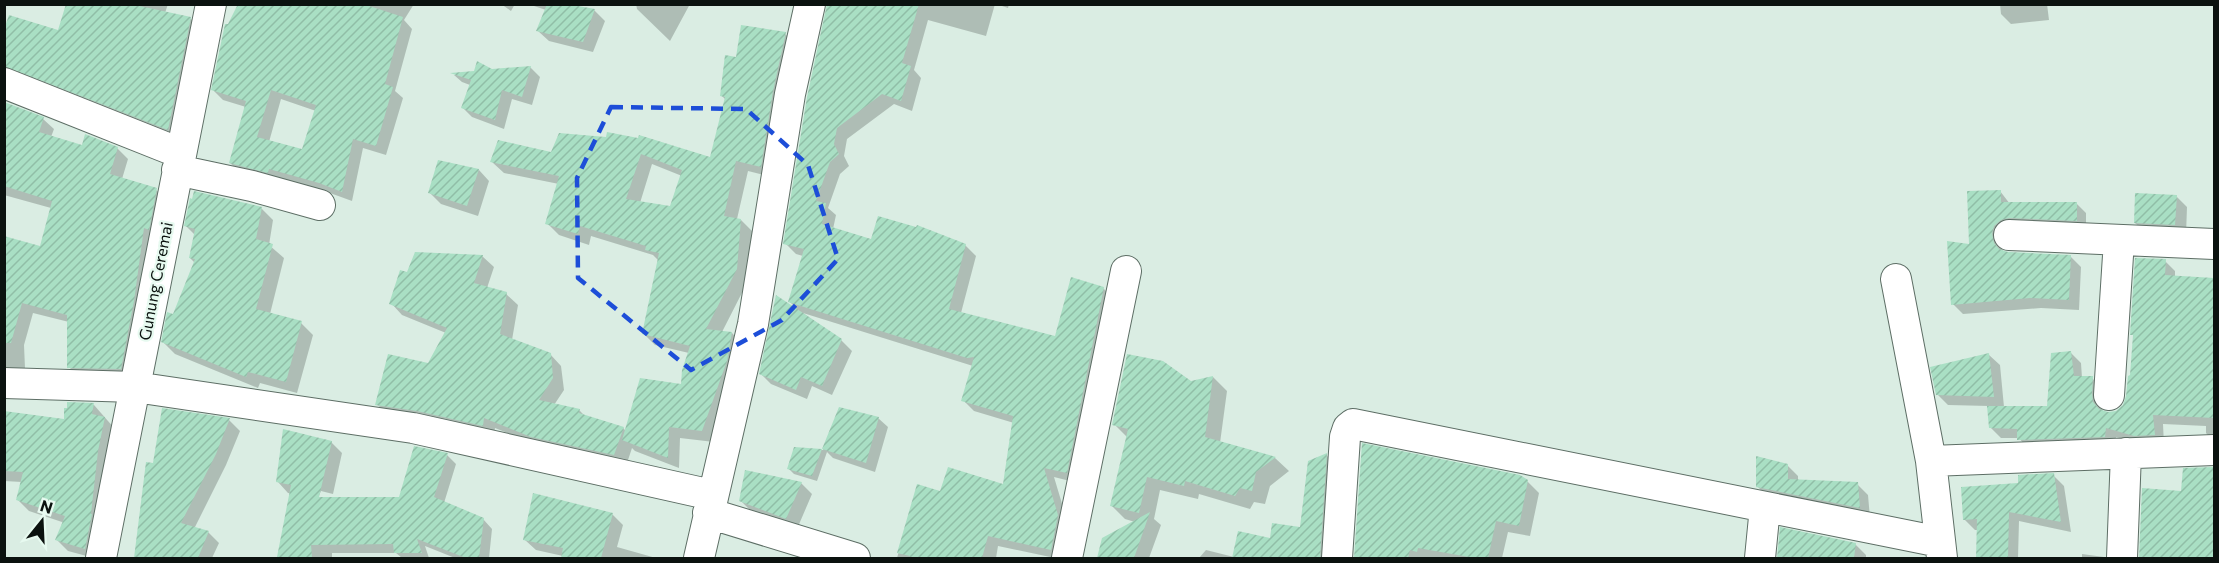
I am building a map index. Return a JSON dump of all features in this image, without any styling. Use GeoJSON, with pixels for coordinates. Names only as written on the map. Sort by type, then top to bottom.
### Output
{"type":"FeatureCollection","features":[{"type":"Feature","properties":{"kind":"street","name":"Gunung Ceremai"},"geometry":{"type":"LineString","coordinates":[[101,558],[211,4]]}},
{"type":"Feature","properties":{"kind":"street"},"geometry":{"type":"LineString","coordinates":[[699,558],[753,324],[790,94],[810,4]]}},
{"type":"Feature","properties":{"kind":"street"},"geometry":{"type":"LineString","coordinates":[[4,83],[179,162],[320,205]]}},
{"type":"Feature","properties":{"kind":"street"},"geometry":{"type":"LineString","coordinates":[[2008,235],[2214,244]]}},
{"type":"Feature","properties":{"kind":"street"},"geometry":{"type":"LineString","coordinates":[[2109,395],[2119,240]]}},
{"type":"Feature","properties":{"kind":"street"},"geometry":{"type":"LineString","coordinates":[[1066,558],[1126,272]]}},
{"type":"Feature","properties":{"kind":"street"},"geometry":{"type":"LineString","coordinates":[[1337,558],[1346,432],[1353,424],[1765,507],[1941,550],[1931,461],[1896,279]]}},
{"type":"Feature","properties":{"kind":"street"},"geometry":{"type":"LineString","coordinates":[[4,383],[135,387],[413,428],[710,504],[855,558]]}},
{"type":"Feature","properties":{"kind":"street"},"geometry":{"type":"LineString","coordinates":[[1931,461],[2214,450]]}},
{"type":"Feature","properties":{"kind":"street"},"geometry":{"type":"LineString","coordinates":[[2122,558],[2126,453]]}},
{"type":"Feature","properties":{"kind":"street"},"geometry":{"type":"LineString","coordinates":[[1760,558],[1765,507]]}},
{"type":"Feature","properties":{"kind":"highlighted area"},"geometry":{"type":"Polygon","coordinates":[[[611,107],[746,109],[808,165],[838,259],[782,320],[691,370],[578,278],[577,178],[611,107]]]}},
{"type":"Feature","properties":{"kind":"building"},"geometry":{"type":"Polygon","coordinates":[[[66,4],[130,4],[191,17],[168,130],[4,66],[4,29],[9,15],[58,30],[66,4]]]}},
{"type":"Feature","properties":{"kind":"building"},"geometry":{"type":"Polygon","coordinates":[[[238,4],[363,4],[403,17],[385,84],[393,87],[376,146],[353,139],[342,192],[269,169],[268,173],[229,163],[246,101],[211,90],[225,24],[228,24],[238,4]],[[271,90],[257,137],[302,149],[316,105],[271,90]]]}},
{"type":"Feature","properties":{"kind":"building"},"geometry":{"type":"Polygon","coordinates":[[[547,4],[567,4],[595,9],[583,42],[536,31],[547,4]]]}},
{"type":"Feature","properties":{"kind":"building"},"geometry":{"type":"Polygon","coordinates":[[[827,4],[919,4],[902,63],[911,66],[901,101],[882,94],[837,128],[834,144],[839,154],[830,162],[816,201],[826,203],[822,224],[871,239],[878,216],[916,227],[917,225],[966,244],[949,309],[1055,336],[1071,277],[1104,287],[1067,473],[1044,468],[1058,515],[1051,550],[988,536],[982,558],[910,558],[910,556],[897,553],[917,484],[940,491],[948,467],[1003,484],[1013,416],[961,401],[974,357],[967,358],[788,302],[804,249],[783,244],[807,97],[827,4]]]}},
{"type":"Feature","properties":{"kind":"building"},"geometry":{"type":"Polygon","coordinates":[[[741,25],[786,32],[773,91],[761,167],[736,161],[724,216],[741,219],[737,269],[706,329],[732,332],[727,361],[702,431],[669,427],[668,458],[622,440],[640,378],[681,384],[682,370],[690,346],[642,334],[659,253],[645,250],[646,246],[580,226],[578,234],[545,224],[559,176],[490,162],[498,140],[551,152],[559,133],[606,137],[607,132],[638,138],[639,135],[710,157],[725,97],[720,96],[725,55],[736,57],[741,25]],[[641,154],[626,199],[670,206],[682,170],[641,154]]]}},
{"type":"Feature","properties":{"kind":"building"},"geometry":{"type":"Polygon","coordinates":[[[477,61],[492,69],[531,66],[522,97],[502,90],[495,120],[461,108],[471,80],[450,73],[474,71],[477,61]]]}},
{"type":"Feature","properties":{"kind":"building"},"geometry":{"type":"Polygon","coordinates":[[[4,102],[44,117],[39,132],[82,145],[85,134],[118,147],[110,174],[157,188],[149,230],[144,228],[134,301],[121,369],[67,368],[67,315],[22,303],[11,343],[4,343],[4,236],[40,246],[52,201],[4,186],[4,102]]]}},
{"type":"Feature","properties":{"kind":"building"},"geometry":{"type":"Polygon","coordinates":[[[438,160],[479,169],[467,206],[428,193],[438,160]]]}},
{"type":"Feature","properties":{"kind":"building"},"geometry":{"type":"Polygon","coordinates":[[[2001,190],[2001,202],[2077,202],[2077,221],[2009,218],[2001,220],[1994,226],[1992,234],[1994,243],[1999,249],[2008,252],[2071,255],[2069,300],[2030,298],[1951,305],[1947,241],[1969,244],[1967,191],[2001,190]]]}},
{"type":"Feature","properties":{"kind":"building"},"geometry":{"type":"Polygon","coordinates":[[[194,191],[262,207],[256,239],[273,244],[256,309],[302,321],[286,382],[248,372],[246,377],[161,342],[167,312],[173,314],[195,259],[189,258],[195,229],[184,226],[190,198],[192,199],[194,191]]]}},
{"type":"Feature","properties":{"kind":"building"},"geometry":{"type":"Polygon","coordinates":[[[2135,193],[2177,195],[2175,225],[2134,223],[2135,193]]]}},
{"type":"Feature","properties":{"kind":"building"},"geometry":{"type":"Polygon","coordinates":[[[415,252],[483,255],[474,283],[507,292],[500,334],[551,353],[553,378],[539,400],[580,409],[579,413],[624,427],[614,455],[531,437],[484,418],[483,426],[417,411],[375,405],[388,354],[428,363],[447,328],[389,304],[400,270],[407,272],[415,252]]]}},
{"type":"Feature","properties":{"kind":"building"},"geometry":{"type":"Polygon","coordinates":[[[2135,258],[2166,259],[2165,275],[2214,278],[2214,418],[2153,415],[2155,435],[2134,436],[2106,428],[2105,437],[2017,440],[2017,429],[1989,428],[1987,406],[2047,406],[2051,353],[2071,351],[2074,376],[2093,376],[2093,402],[2099,409],[2108,412],[2116,411],[2123,405],[2130,375],[2135,258]]]}},
{"type":"Feature","properties":{"kind":"building"},"geometry":{"type":"Polygon","coordinates":[[[776,295],[842,339],[822,386],[801,377],[796,390],[759,374],[776,295]]]}},
{"type":"Feature","properties":{"kind":"building"},"geometry":{"type":"Polygon","coordinates":[[[1989,353],[1994,397],[1936,395],[1930,367],[1989,353]]]}},
{"type":"Feature","properties":{"kind":"building"},"geometry":{"type":"Polygon","coordinates":[[[1127,354],[1163,361],[1191,381],[1213,376],[1205,437],[1276,457],[1256,472],[1252,491],[1240,488],[1235,496],[1185,481],[1184,486],[1147,477],[1139,513],[1110,506],[1128,429],[1112,425],[1127,354]]]}},
{"type":"Feature","properties":{"kind":"building"},"geometry":{"type":"Polygon","coordinates":[[[67,402],[94,403],[92,414],[105,417],[98,451],[92,514],[85,549],[55,540],[65,516],[16,500],[23,472],[4,471],[4,411],[64,419],[64,408],[67,408],[67,402]]]}},
{"type":"Feature","properties":{"kind":"building"},"geometry":{"type":"Polygon","coordinates":[[[839,407],[879,417],[866,463],[822,449],[839,407]]]}},
{"type":"Feature","properties":{"kind":"building"},"geometry":{"type":"Polygon","coordinates":[[[162,408],[230,418],[216,454],[181,523],[209,531],[198,558],[134,558],[146,462],[153,463],[162,408]]]}},
{"type":"Feature","properties":{"kind":"building"},"geometry":{"type":"Polygon","coordinates":[[[283,429],[332,441],[319,497],[399,497],[414,446],[448,453],[434,497],[484,518],[479,558],[466,558],[417,539],[422,553],[394,553],[393,544],[311,545],[312,557],[277,557],[291,485],[276,482],[283,429]]]}},
{"type":"Feature","properties":{"kind":"building"},"geometry":{"type":"Polygon","coordinates":[[[1362,443],[1520,475],[1528,480],[1519,526],[1496,521],[1488,558],[1475,558],[1418,548],[1417,552],[1410,550],[1408,558],[1354,558],[1362,443]]]}},
{"type":"Feature","properties":{"kind":"building"},"geometry":{"type":"Polygon","coordinates":[[[794,447],[822,449],[812,476],[787,469],[794,447]]]}},
{"type":"Feature","properties":{"kind":"building"},"geometry":{"type":"Polygon","coordinates":[[[1327,453],[1320,558],[1232,558],[1238,531],[1270,538],[1272,523],[1300,527],[1308,461],[1327,453]]]}},
{"type":"Feature","properties":{"kind":"building"},"geometry":{"type":"Polygon","coordinates":[[[1756,456],[1788,464],[1788,479],[1858,482],[1860,508],[1756,487],[1756,456]]]}},
{"type":"Feature","properties":{"kind":"building"},"geometry":{"type":"Polygon","coordinates":[[[2214,467],[2214,558],[2139,558],[2142,488],[2181,491],[2183,468],[2214,467]]]}},
{"type":"Feature","properties":{"kind":"building"},"geometry":{"type":"Polygon","coordinates":[[[745,470],[802,482],[786,519],[739,501],[745,470]]]}},
{"type":"Feature","properties":{"kind":"building"},"geometry":{"type":"Polygon","coordinates":[[[2054,473],[2061,522],[2009,512],[2008,558],[1976,558],[1977,519],[1963,520],[1961,487],[2018,483],[2018,475],[2054,473]]]}},
{"type":"Feature","properties":{"kind":"building"},"geometry":{"type":"Polygon","coordinates":[[[533,493],[613,513],[601,558],[561,558],[563,548],[523,540],[533,493]]]}},
{"type":"Feature","properties":{"kind":"building"},"geometry":{"type":"Polygon","coordinates":[[[1150,512],[1134,558],[1097,558],[1102,538],[1150,512]]]}},
{"type":"Feature","properties":{"kind":"building"},"geometry":{"type":"Polygon","coordinates":[[[1780,527],[1856,543],[1854,558],[1777,558],[1780,527]]]}}]}
